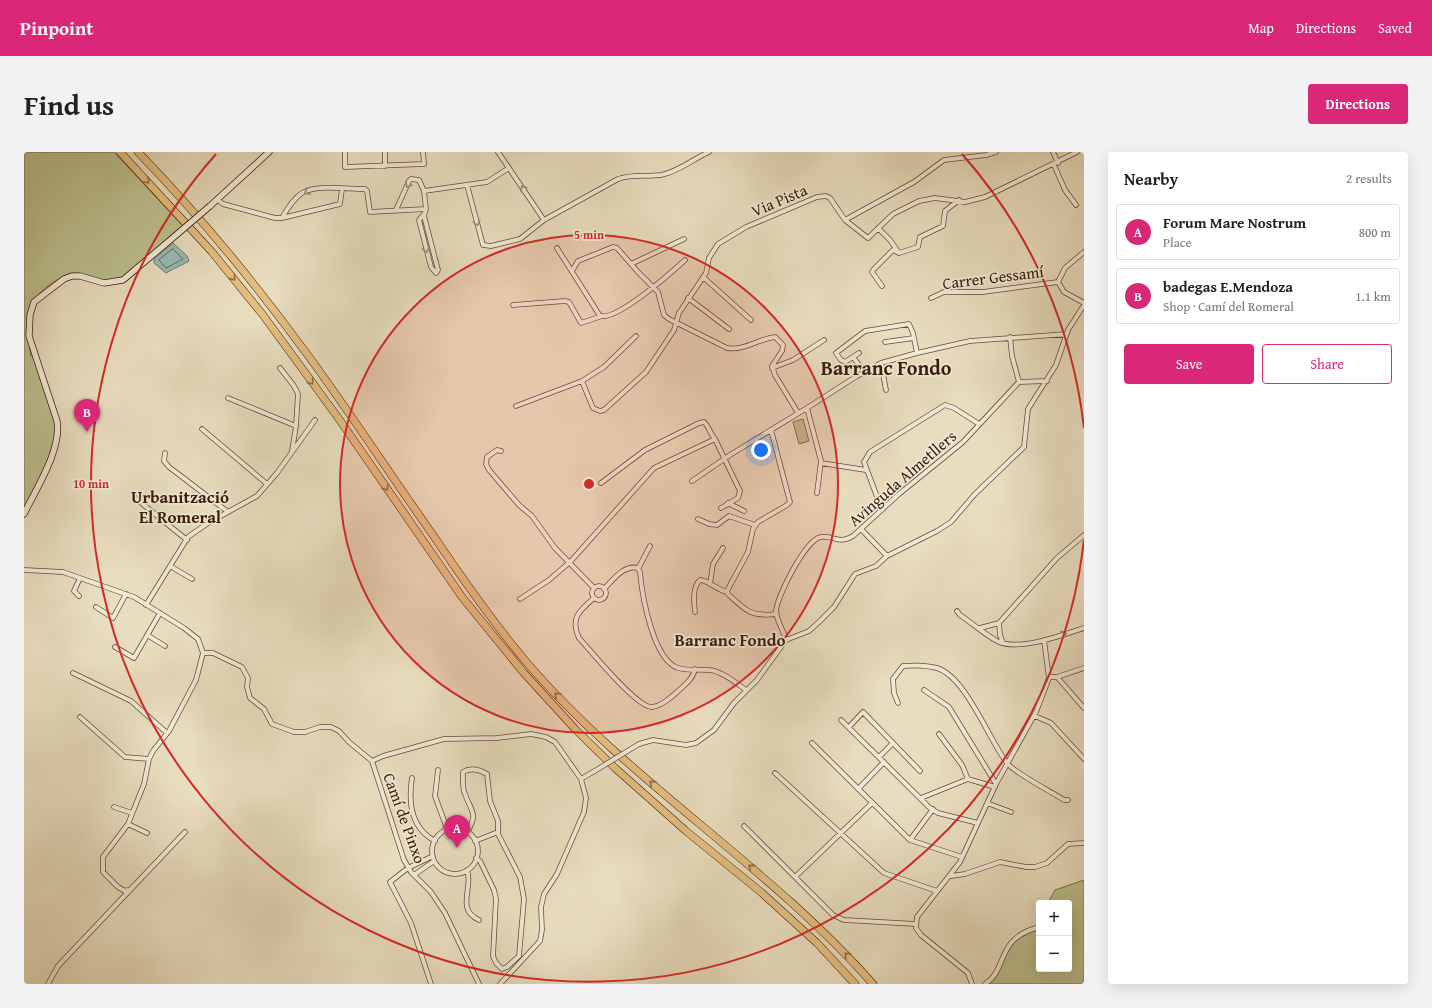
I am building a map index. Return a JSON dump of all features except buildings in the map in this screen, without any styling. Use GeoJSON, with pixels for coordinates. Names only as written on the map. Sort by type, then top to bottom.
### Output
{"type":"FeatureCollection","features":[{"type":"Feature","properties":{"kind":"highway"},"geometry":{"type":"LineString","coordinates":[[120,152],[212,252],[262,315],[339,419],[462,597],[523,672],[576,730],[615,768],[686,831],[762,893],[817,943],[855,984]]}},
{"type":"Feature","properties":{"kind":"highway"},"geometry":{"type":"LineString","coordinates":[[138,152],[201,220],[273,309],[308,355],[470,589],[530,666],[598,735],[805,914],[873,984]]}},
{"type":"Feature","properties":{"kind":"street"},"geometry":{"type":"LineString","coordinates":[[260,160],[263,152]]}},
{"type":"Feature","properties":{"kind":"street"},"geometry":{"type":"LineString","coordinates":[[24,514],[52,454],[58,433],[57,421],[29,336],[30,315],[34,302],[64,278],[72,276],[80,276],[104,284],[123,280],[218,199],[269,152]]}},
{"type":"Feature","properties":{"kind":"street"},"geometry":{"type":"LineString","coordinates":[[345,152],[345,167],[424,164],[423,152]]}},
{"type":"Feature","properties":{"kind":"street"},"geometry":{"type":"LineString","coordinates":[[385,152],[385,166]]}},
{"type":"Feature","properties":{"kind":"street"},"geometry":{"type":"LineString","coordinates":[[498,152],[544,220]]}},
{"type":"Feature","properties":{"kind":"street"},"geometry":{"type":"LineString","coordinates":[[467,185],[483,245],[485,247],[520,239],[544,220],[618,179],[628,176],[661,175],[672,171],[702,153],[709,152]]}},
{"type":"Feature","properties":{"kind":"street"},"geometry":{"type":"LineString","coordinates":[[845,220],[914,182],[944,160],[973,154],[996,152]]}},
{"type":"Feature","properties":{"kind":"street"},"geometry":{"type":"LineString","coordinates":[[1053,152],[1065,190],[1076,205]]}},
{"type":"Feature","properties":{"kind":"street"},"geometry":{"type":"LineString","coordinates":[[899,253],[890,240],[878,228],[893,214],[919,201],[935,198],[965,202],[986,197],[1010,184],[1056,164],[1076,152]]}},
{"type":"Feature","properties":{"kind":"street"},"geometry":{"type":"LineString","coordinates":[[424,191],[487,182],[509,168]]}},
{"type":"Feature","properties":{"kind":"street"},"geometry":{"type":"LineString","coordinates":[[396,210],[408,181],[411,179],[420,180],[424,191],[426,208],[424,215],[419,220],[431,267],[436,273],[438,270],[424,215]]}},
{"type":"Feature","properties":{"kind":"street"},"geometry":{"type":"LineString","coordinates":[[283,218],[288,208],[302,194],[313,189],[365,189],[367,191],[370,212],[426,208]]}},
{"type":"Feature","properties":{"kind":"street"},"geometry":{"type":"LineString","coordinates":[[218,199],[223,204],[275,218],[283,218],[340,204],[342,189]]}},
{"type":"Feature","properties":{"kind":"street","name":"Via Pista"},"geometry":{"type":"LineString","coordinates":[[703,277],[706,273],[708,258],[718,244],[746,227],[817,196],[826,196],[830,198],[845,220],[868,238],[878,228]]}},
{"type":"Feature","properties":{"kind":"street"},"geometry":{"type":"LineString","coordinates":[[882,286],[872,272],[893,250],[899,253],[918,247],[920,238],[943,226],[945,211],[959,200]]}},
{"type":"Feature","properties":{"kind":"street"},"geometry":{"type":"LineString","coordinates":[[288,208],[289,213],[294,215]]}},
{"type":"Feature","properties":{"kind":"street"},"geometry":{"type":"LineString","coordinates":[[631,264],[684,239]]}},
{"type":"Feature","properties":{"kind":"street"},"geometry":{"type":"LineString","coordinates":[[572,272],[578,261],[613,247],[617,248],[658,292],[664,315],[676,324],[731,349],[746,346],[764,338],[775,337],[783,345],[782,350],[772,368]]}},
{"type":"Feature","properties":{"kind":"street"},"geometry":{"type":"LineString","coordinates":[[557,248],[602,316]]}},
{"type":"Feature","properties":{"kind":"street","name":"Carrer Gessamí"},"geometry":{"type":"LineString","coordinates":[[1058,282],[1065,268],[1084,252]]}},
{"type":"Feature","properties":{"kind":"street"},"geometry":{"type":"LineString","coordinates":[[513,305],[565,300],[568,302],[581,323],[602,316],[614,314],[654,287],[685,260]]}},
{"type":"Feature","properties":{"kind":"street"},"geometry":{"type":"LineString","coordinates":[[582,381],[593,408],[600,411],[604,410],[646,372],[674,330],[679,313],[703,277],[751,320]]}},
{"type":"Feature","properties":{"kind":"street","name":"Carrer Gessamí"},"geometry":{"type":"LineString","coordinates":[[931,298],[944,292],[983,292],[1058,282]]}},
{"type":"Feature","properties":{"kind":"street","name":"Carrer Gessamí"},"geometry":{"type":"LineString","coordinates":[[1058,282],[1064,292],[1084,304]]}},
{"type":"Feature","properties":{"kind":"street"},"geometry":{"type":"LineString","coordinates":[[688,298],[729,329]]}},
{"type":"Feature","properties":{"kind":"street"},"geometry":{"type":"LineString","coordinates":[[581,779],[639,744],[653,740],[686,745],[696,743],[714,730],[746,690],[757,680],[786,640],[809,631],[834,607],[855,574],[876,566],[887,556],[938,531],[951,522],[975,494],[1024,447],[1028,409],[1056,365],[1067,334],[1084,304]]}},
{"type":"Feature","properties":{"kind":"street"},"geometry":{"type":"LineString","coordinates":[[859,353],[843,361],[836,353],[865,331],[908,324],[911,326],[918,353]]}},
{"type":"Feature","properties":{"kind":"street"},"geometry":{"type":"LineString","coordinates":[[692,481],[798,413],[880,363],[970,341],[1067,334]]}},
{"type":"Feature","properties":{"kind":"street"},"geometry":{"type":"LineString","coordinates":[[516,406],[582,381],[604,367],[636,336]]}},
{"type":"Feature","properties":{"kind":"street"},"geometry":{"type":"LineString","coordinates":[[1010,337],[1012,356],[1019,382],[1047,381]]}},
{"type":"Feature","properties":{"kind":"street"},"geometry":{"type":"LineString","coordinates":[[885,342],[914,338]]}},
{"type":"Feature","properties":{"kind":"street"},"geometry":{"type":"LineString","coordinates":[[772,368],[793,360],[824,340]]}},
{"type":"Feature","properties":{"kind":"street"},"geometry":{"type":"LineString","coordinates":[[853,357],[864,372]]}},
{"type":"Feature","properties":{"kind":"street"},"geometry":{"type":"LineString","coordinates":[[880,363],[886,390]]}},
{"type":"Feature","properties":{"kind":"street"},"geometry":{"type":"LineString","coordinates":[[280,368],[296,390],[296,426],[292,452]]}},
{"type":"Feature","properties":{"kind":"street"},"geometry":{"type":"LineString","coordinates":[[772,368],[798,413]]}},
{"type":"Feature","properties":{"kind":"street","name":"Avinguda Almetllers"},"geometry":{"type":"LineString","coordinates":[[777,614],[778,602],[788,580],[812,541],[821,537],[845,541],[861,529],[963,442],[1019,382]]}},
{"type":"Feature","properties":{"kind":"street"},"geometry":{"type":"LineString","coordinates":[[228,398],[296,426]]}},
{"type":"Feature","properties":{"kind":"street"},"geometry":{"type":"LineString","coordinates":[[882,510],[864,462],[870,452],[945,405],[954,408],[979,424]]}},
{"type":"Feature","properties":{"kind":"street"},"geometry":{"type":"LineString","coordinates":[[807,408],[820,463],[817,493]]}},
{"type":"Feature","properties":{"kind":"street"},"geometry":{"type":"LineString","coordinates":[[146,605],[187,540],[208,523],[257,496],[315,420]]}},
{"type":"Feature","properties":{"kind":"street"},"geometry":{"type":"LineString","coordinates":[[601,483],[645,450],[699,423],[704,422],[707,424],[715,439],[740,491],[738,498],[721,508]]}},
{"type":"Feature","properties":{"kind":"street"},"geometry":{"type":"LineString","coordinates":[[202,429],[267,484]]}},
{"type":"Feature","properties":{"kind":"street"},"geometry":{"type":"LineString","coordinates":[[727,592],[728,586],[748,552],[754,527],[790,502],[771,430]]}},
{"type":"Feature","properties":{"kind":"street"},"geometry":{"type":"LineString","coordinates":[[520,599],[549,580],[570,563],[654,468],[715,439]]}},
{"type":"Feature","properties":{"kind":"street"},"geometry":{"type":"LineString","coordinates":[[502,451],[497,450],[487,458],[486,464],[489,470],[519,505],[532,516],[555,548],[594,588]]}},
{"type":"Feature","properties":{"kind":"street"},"geometry":{"type":"LineString","coordinates":[[165,453],[164,461],[169,467],[228,512]]}},
{"type":"Feature","properties":{"kind":"street"},"geometry":{"type":"LineString","coordinates":[[820,463],[866,470]]}},
{"type":"Feature","properties":{"kind":"street"},"geometry":{"type":"LineString","coordinates":[[134,498],[187,540]]}},
{"type":"Feature","properties":{"kind":"street"},"geometry":{"type":"LineString","coordinates":[[728,503],[744,511]]}},
{"type":"Feature","properties":{"kind":"street"},"geometry":{"type":"LineString","coordinates":[[698,519],[709,524],[717,524],[729,516],[754,527]]}},
{"type":"Feature","properties":{"kind":"street"},"geometry":{"type":"LineString","coordinates":[[861,529],[887,556]]}},
{"type":"Feature","properties":{"kind":"street"},"geometry":{"type":"LineString","coordinates":[[980,628],[999,623],[1057,558],[1084,535]]}},
{"type":"Feature","properties":{"kind":"street"},"geometry":{"type":"LineString","coordinates":[[650,546],[638,569],[644,606],[656,640],[669,662],[676,668],[711,670],[728,677],[746,690]]}},
{"type":"Feature","properties":{"kind":"street"},"geometry":{"type":"LineString","coordinates":[[710,584],[713,564],[723,548]]}},
{"type":"Feature","properties":{"kind":"street"},"geometry":{"type":"LineString","coordinates":[[170,566],[192,579]]}},
{"type":"Feature","properties":{"kind":"street"},"geometry":{"type":"LineString","coordinates":[[604,589],[626,568],[632,566],[638,569]]}},
{"type":"Feature","properties":{"kind":"street"},"geometry":{"type":"LineString","coordinates":[[24,570],[63,572],[126,594],[160,613],[198,639],[203,653],[196,680],[167,733],[153,751],[149,759],[144,784],[128,824],[103,857],[104,872],[118,887],[125,891],[128,890]]}},
{"type":"Feature","properties":{"kind":"street"},"geometry":{"type":"LineString","coordinates":[[79,596],[74,591],[80,578]]}},
{"type":"Feature","properties":{"kind":"street"},"geometry":{"type":"LineString","coordinates":[[695,612],[694,598],[697,583],[700,580],[705,580],[719,590],[727,592],[746,611],[753,614],[777,614],[786,640]]}},
{"type":"Feature","properties":{"kind":"street"},"geometry":{"type":"LineString","coordinates":[[594,588],[599,586],[604,589],[606,593],[604,598],[598,600],[594,598]]}},
{"type":"Feature","properties":{"kind":"street"},"geometry":{"type":"LineString","coordinates":[[594,588],[592,594],[594,598]]}},
{"type":"Feature","properties":{"kind":"street"},"geometry":{"type":"LineString","coordinates":[[96,607],[113,618],[126,594]]}},
{"type":"Feature","properties":{"kind":"street"},"geometry":{"type":"LineString","coordinates":[[594,598],[579,611],[575,619],[575,629],[577,634],[579,638],[637,700],[651,707],[660,705],[694,675],[695,669]]}},
{"type":"Feature","properties":{"kind":"street"},"geometry":{"type":"LineString","coordinates":[[958,611],[960,615],[1003,643],[1010,645],[1044,640],[1084,628]]}},
{"type":"Feature","properties":{"kind":"street"},"geometry":{"type":"LineString","coordinates":[[115,646],[134,658],[160,613]]}},
{"type":"Feature","properties":{"kind":"street"},"geometry":{"type":"LineString","coordinates":[[999,623],[1000,635],[1003,643]]}},
{"type":"Feature","properties":{"kind":"street"},"geometry":{"type":"LineString","coordinates":[[147,635],[164,646]]}},
{"type":"Feature","properties":{"kind":"street"},"geometry":{"type":"LineString","coordinates":[[972,984],[968,973],[921,934],[916,928],[917,917],[950,876],[962,857],[995,786],[1035,716],[1049,677],[1044,640]]}},
{"type":"Feature","properties":{"kind":"street"},"geometry":{"type":"LineString","coordinates":[[203,653],[213,653],[242,667],[248,678],[247,688],[250,698],[264,709],[272,724],[294,732],[305,732],[320,727],[331,727],[339,731],[349,742],[372,761],[382,756],[444,739],[497,738],[531,734],[546,737],[554,742],[581,779],[586,798],[584,812],[557,874],[544,894],[541,907],[542,930],[540,941],[500,984]]}},
{"type":"Feature","properties":{"kind":"street"},"geometry":{"type":"LineString","coordinates":[[898,703],[894,693],[893,679],[903,666],[916,665],[938,668],[965,692],[1008,764],[1064,800],[1068,800]]}},
{"type":"Feature","properties":{"kind":"street"},"geometry":{"type":"LineString","coordinates":[[1049,677],[1057,677],[1084,668]]}},
{"type":"Feature","properties":{"kind":"street"},"geometry":{"type":"LineString","coordinates":[[73,673],[131,701],[167,733]]}},
{"type":"Feature","properties":{"kind":"street"},"geometry":{"type":"LineString","coordinates":[[1057,677],[1084,708]]}},
{"type":"Feature","properties":{"kind":"street"},"geometry":{"type":"LineString","coordinates":[[924,690],[949,707],[995,786]]}},
{"type":"Feature","properties":{"kind":"street"},"geometry":{"type":"LineString","coordinates":[[849,727],[863,712],[920,771]]}},
{"type":"Feature","properties":{"kind":"street"},"geometry":{"type":"LineString","coordinates":[[1035,716],[1051,723],[1084,759]]}},
{"type":"Feature","properties":{"kind":"street"},"geometry":{"type":"LineString","coordinates":[[80,717],[125,757],[149,759]]}},
{"type":"Feature","properties":{"kind":"street"},"geometry":{"type":"LineString","coordinates":[[841,720],[938,813],[978,823]]}},
{"type":"Feature","properties":{"kind":"street"},"geometry":{"type":"LineString","coordinates":[[939,734],[962,765],[968,779]]}},
{"type":"Feature","properties":{"kind":"street"},"geometry":{"type":"LineString","coordinates":[[812,743],[910,840],[962,857]]}},
{"type":"Feature","properties":{"kind":"street"},"geometry":{"type":"LineString","coordinates":[[879,757],[893,743]]}},
{"type":"Feature","properties":{"kind":"street","name":"Camí de Pinxo"},"geometry":{"type":"LineString","coordinates":[[372,761],[392,825],[408,868],[431,892],[445,913],[479,984]]}},
{"type":"Feature","properties":{"kind":"street"},"geometry":{"type":"LineString","coordinates":[[858,789],[884,762]]}},
{"type":"Feature","properties":{"kind":"street"},"geometry":{"type":"LineString","coordinates":[[438,770],[435,796],[446,826],[445,830]]}},
{"type":"Feature","properties":{"kind":"street"},"geometry":{"type":"LineString","coordinates":[[467,832],[473,823],[474,815],[464,793],[464,772],[468,770],[475,770],[488,774],[490,800],[498,821],[498,832],[520,877],[524,898],[518,956],[508,967],[502,969],[496,963],[493,956],[496,899],[494,890],[480,861],[476,858]]}},
{"type":"Feature","properties":{"kind":"street"},"geometry":{"type":"LineString","coordinates":[[775,773],[884,873],[937,891]]}},
{"type":"Feature","properties":{"kind":"street"},"geometry":{"type":"LineString","coordinates":[[412,778],[410,802],[414,818],[421,830],[435,841]]}},
{"type":"Feature","properties":{"kind":"street"},"geometry":{"type":"LineString","coordinates":[[921,798],[968,779],[995,786]]}},
{"type":"Feature","properties":{"kind":"street"},"geometry":{"type":"LineString","coordinates":[[987,802],[1011,812]]}},
{"type":"Feature","properties":{"kind":"street"},"geometry":{"type":"LineString","coordinates":[[795,877],[872,804]]}},
{"type":"Feature","properties":{"kind":"street"},"geometry":{"type":"LineString","coordinates":[[114,807],[132,813]]}},
{"type":"Feature","properties":{"kind":"street"},"geometry":{"type":"LineString","coordinates":[[910,840],[933,809]]}},
{"type":"Feature","properties":{"kind":"street"},"geometry":{"type":"LineString","coordinates":[[128,824],[147,833]]}},
{"type":"Feature","properties":{"kind":"street"},"geometry":{"type":"LineString","coordinates":[[744,826],[833,915],[844,920],[916,924]]}},
{"type":"Feature","properties":{"kind":"street"},"geometry":{"type":"LineString","coordinates":[[454,828],[467,832],[475,841],[478,852],[475,862],[467,870],[460,873],[451,873],[442,870],[434,861],[433,856],[432,846],[438,836],[445,830],[454,828]]}},
{"type":"Feature","properties":{"kind":"street"},"geometry":{"type":"LineString","coordinates":[[48,984],[58,966],[128,890],[185,832]]}},
{"type":"Feature","properties":{"kind":"street"},"geometry":{"type":"LineString","coordinates":[[475,841],[498,832]]}},
{"type":"Feature","properties":{"kind":"street"},"geometry":{"type":"LineString","coordinates":[[950,876],[965,874],[1000,862],[1035,867],[1047,862],[1068,844],[1084,843]]}},
{"type":"Feature","properties":{"kind":"street"},"geometry":{"type":"LineString","coordinates":[[431,984],[411,923],[390,882],[408,868],[433,856]]}},
{"type":"Feature","properties":{"kind":"street"},"geometry":{"type":"LineString","coordinates":[[414,875],[434,861]]}},
{"type":"Feature","properties":{"kind":"street"},"geometry":{"type":"LineString","coordinates":[[467,870],[466,902],[468,911],[473,918],[478,920]]}},
{"type":"Feature","properties":{"kind":"street"},"geometry":{"type":"LineString","coordinates":[[984,984],[994,974],[1006,949],[1014,939],[1025,931],[1036,928]]}},
{"type":"Feature","properties":{"kind":"green space"},"geometry":{"type":"Polygon","coordinates":[[[24,152],[114,152],[183,226],[137,267],[118,279],[100,281],[72,273],[61,278],[39,293],[32,303],[28,321],[31,356],[33,355],[55,423],[55,433],[45,467],[24,508],[24,152]]]}},
{"type":"Feature","properties":{"kind":"green space"},"geometry":{"type":"Polygon","coordinates":[[[803,419],[809,441],[799,444],[793,422],[803,419]]]}},
{"type":"Feature","properties":{"kind":"green space"},"geometry":{"type":"Polygon","coordinates":[[[1084,880],[1084,984],[983,984],[996,970],[1014,939],[1036,928],[1036,972],[1072,972],[1072,900],[1050,900],[1055,890],[1084,880]]]}},
{"type":"Feature","properties":{"kind":"water"},"geometry":{"type":"Polygon","coordinates":[[[173,243],[187,256],[189,261],[166,273],[154,263],[154,259],[173,243]]]}},
{"type":"Feature","properties":{"kind":"place","name":"badegas E.Mendoza"},"geometry":{"type":"Point","coordinates":[87,432]}},
{"type":"Feature","properties":{"kind":"place","name":"Forum Mare Nostrum"},"geometry":{"type":"Point","coordinates":[457,848]}},
{"type":"Feature","properties":{"kind":"district","name":"Barranc Fondo"},"geometry":{"type":"Point","coordinates":[886,367]}},
{"type":"Feature","properties":{"kind":"district","name":"Urbanització El Romeral"},"geometry":{"type":"Point","coordinates":[180,506]}},
{"type":"Feature","properties":{"kind":"district","name":"Barranc Fondo"},"geometry":{"type":"Point","coordinates":[730,639]}}]}
